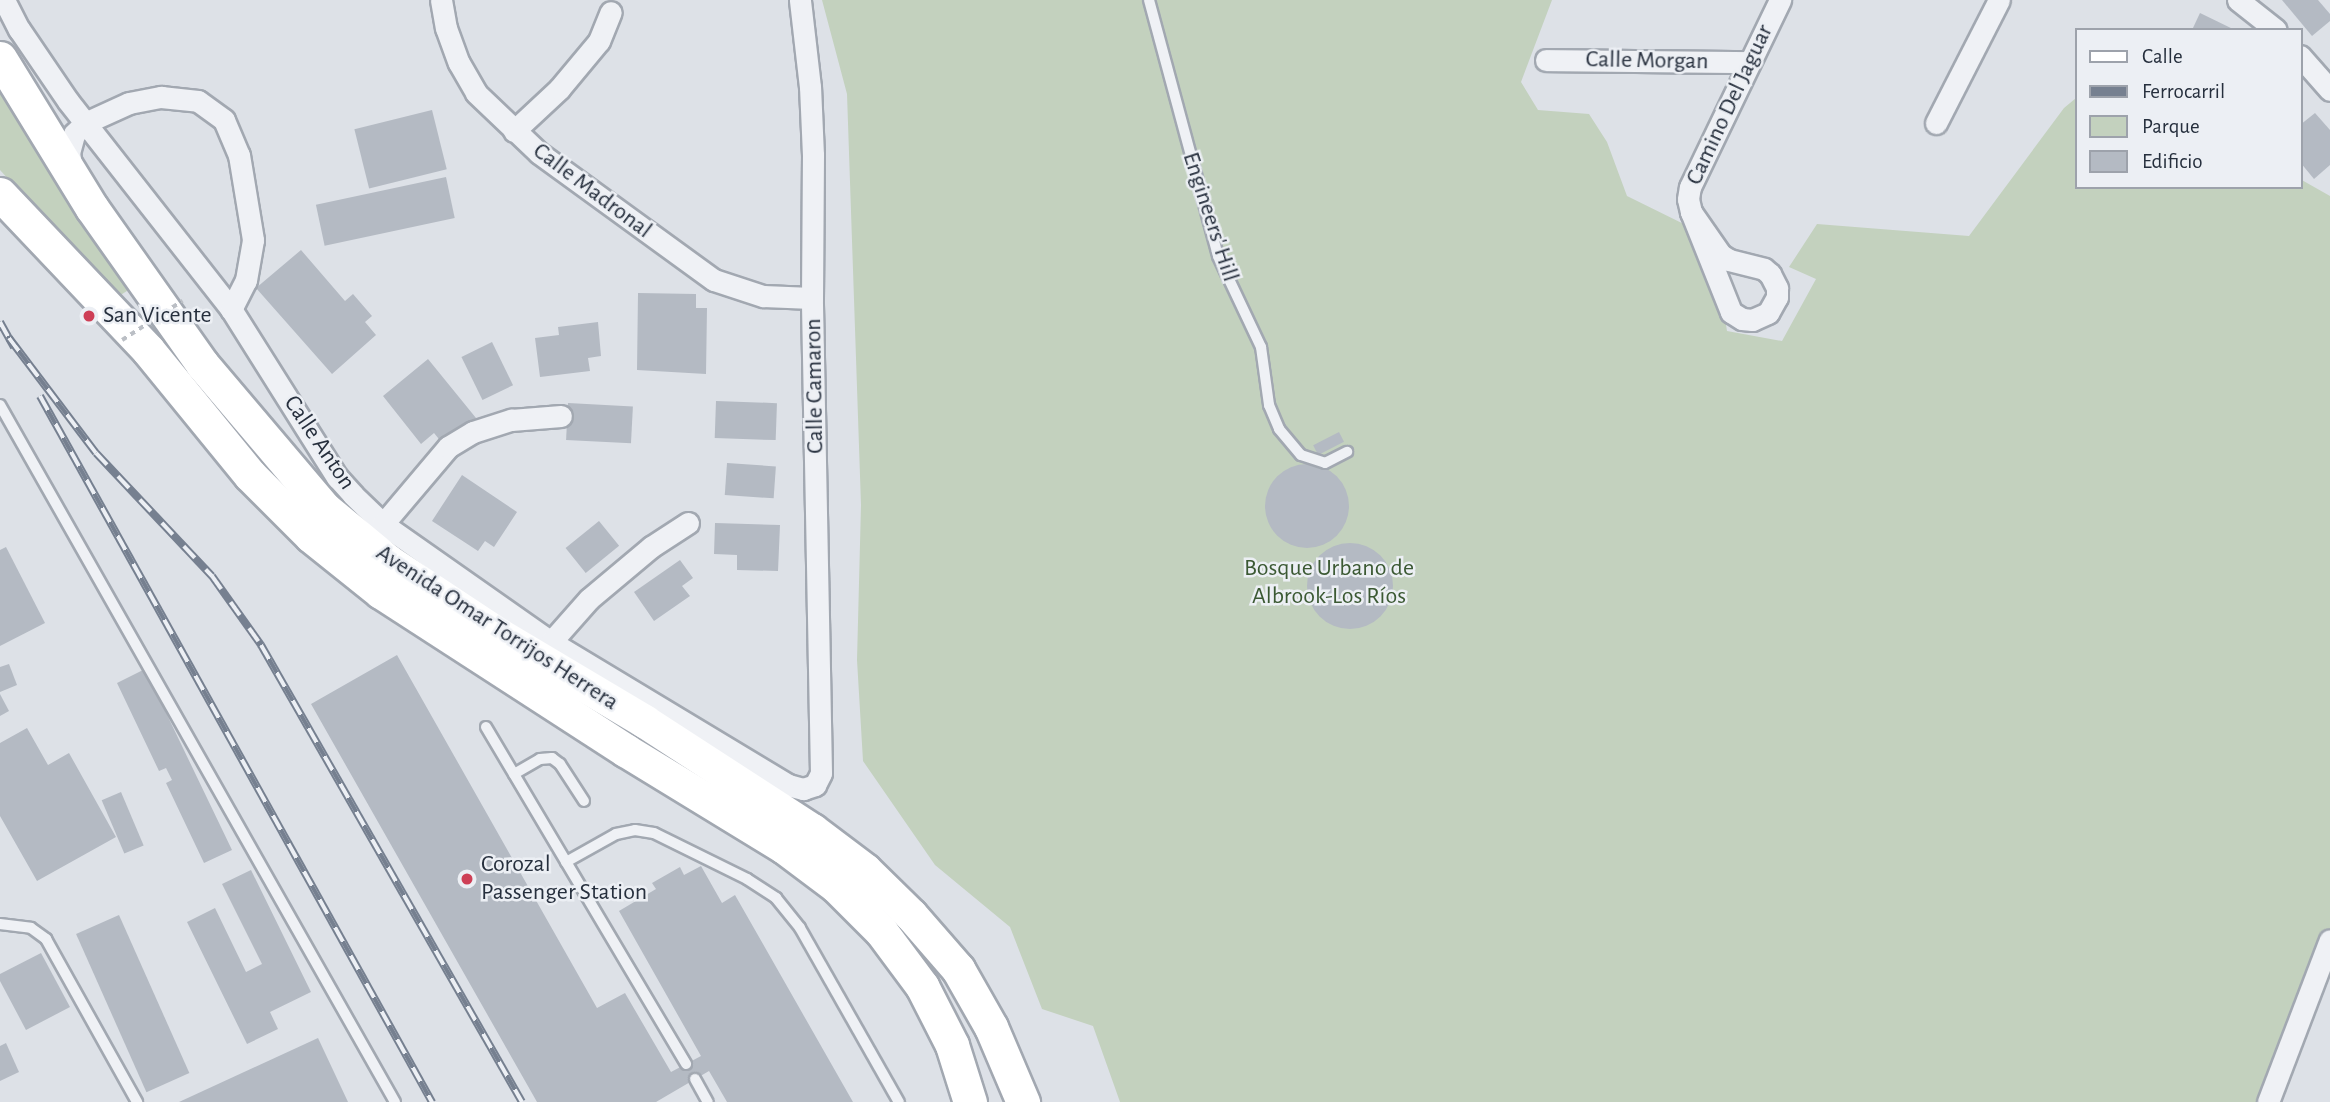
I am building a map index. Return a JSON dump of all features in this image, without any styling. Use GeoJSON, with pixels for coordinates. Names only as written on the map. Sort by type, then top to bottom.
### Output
{"type":"FeatureCollection","features":[{"type":"Feature","properties":{"kind":"main road","name":"Avenida Omar Torrijos Herrera"},"geometry":{"type":"LineString","coordinates":[[0,58],[73,178],[202,364],[324,509],[388,561],[500,635],[644,721],[745,786],[812,830],[865,870],[911,915],[958,970],[991,1027],[1023,1102]]}},
{"type":"Feature","properties":{"kind":"main road","name":"Avenida Omar Torrijos Herrera"},"geometry":{"type":"LineString","coordinates":[[0,194],[148,350],[250,475],[311,536],[381,592],[625,750],[784,847],[836,886],[881,931],[922,986],[952,1045],[970,1102]]}},
{"type":"Feature","properties":{"kind":"street","name":"Calle Anton"},"geometry":{"type":"LineString","coordinates":[[4,0],[19,29],[85,123],[232,309],[337,477],[383,524],[551,642],[788,785],[803,789],[815,785],[821,773]]}},
{"type":"Feature","properties":{"kind":"street","name":"Calle Madronal"},"geometry":{"type":"LineString","coordinates":[[441,0],[446,28],[459,63],[476,93],[514,131],[671,251],[714,280],[763,296],[812,298]]}},
{"type":"Feature","properties":{"kind":"street","name":"Calle Camaron"},"geometry":{"type":"LineString","coordinates":[[800,0],[813,155],[812,298],[821,773]]}},
{"type":"Feature","properties":{"kind":"street","name":"Camino Del Jaguar"},"geometry":{"type":"LineString","coordinates":[[1691,212],[1721,255],[1728,260],[1764,269],[1770,274],[1777,297],[1768,313],[1752,320],[1742,319],[1731,312],[1691,212],[1688,199],[1690,187],[1780,0]]}},
{"type":"Feature","properties":{"kind":"street"},"geometry":{"type":"LineString","coordinates":[[1936,123],[1999,0]]}},
{"type":"Feature","properties":{"kind":"street"},"geometry":{"type":"LineString","coordinates":[[2238,0],[2273,28]]}},
{"type":"Feature","properties":{"kind":"street"},"geometry":{"type":"LineString","coordinates":[[514,131],[559,89],[599,41],[611,12]]}},
{"type":"Feature","properties":{"kind":"street"},"geometry":{"type":"LineString","coordinates":[[2302,58],[2330,90]]}},
{"type":"Feature","properties":{"kind":"street","name":"Calle Morgan"},"geometry":{"type":"LineString","coordinates":[[1546,60],[1748,62]]}},
{"type":"Feature","properties":{"kind":"street"},"geometry":{"type":"LineString","coordinates":[[73,178],[71,144],[74,134],[85,123],[129,103],[161,97],[198,101],[224,120],[239,155],[253,240],[246,280],[232,309]]}},
{"type":"Feature","properties":{"kind":"street"},"geometry":{"type":"LineString","coordinates":[[383,524],[448,447],[473,432],[511,420],[561,416]]}},
{"type":"Feature","properties":{"kind":"street"},"geometry":{"type":"LineString","coordinates":[[551,642],[589,598],[652,547],[688,523]]}},
{"type":"Feature","properties":{"kind":"street"},"geometry":{"type":"LineString","coordinates":[[2268,1102],[2330,940]]}},
{"type":"Feature","properties":{"kind":"lane","name":"Engineers' Hill"},"geometry":{"type":"LineString","coordinates":[[1149,0],[1218,256],[1261,347],[1269,405],[1279,429],[1301,455],[1325,463],[1347,452]]}},
{"type":"Feature","properties":{"kind":"lane"},"geometry":{"type":"LineString","coordinates":[[0,405],[395,1102]]}},
{"type":"Feature","properties":{"kind":"lane"},"geometry":{"type":"LineString","coordinates":[[486,727],[686,1064]]}},
{"type":"Feature","properties":{"kind":"lane"},"geometry":{"type":"LineString","coordinates":[[514,774],[540,759],[552,758],[560,764],[584,801]]}},
{"type":"Feature","properties":{"kind":"lane"},"geometry":{"type":"LineString","coordinates":[[566,862],[616,834],[635,830],[654,833],[747,879],[776,898],[800,928],[899,1102]]}},
{"type":"Feature","properties":{"kind":"lane"},"geometry":{"type":"LineString","coordinates":[[0,924],[31,928],[46,939],[137,1102]]}},
{"type":"Feature","properties":{"kind":"lane"},"geometry":{"type":"LineString","coordinates":[[695,1079],[708,1102]]}},
{"type":"Feature","properties":{"kind":"path"},"geometry":{"type":"LineString","coordinates":[[122,340],[182,301]]}},
{"type":"Feature","properties":{"kind":"green space","name":"Bosque Urbano de Albrook-Los Ríos"},"geometry":{"type":"Polygon","coordinates":[[[822,0],[1552,0],[1521,82],[1538,110],[1589,114],[1607,142],[1627,196],[1700,232],[1720,286],[1727,331],[1782,341],[1816,279],[1789,267],[1817,224],[1969,236],[2064,108],[2074,100],[2074,189],[2302,189],[2302,180],[2330,196],[2330,929],[2327,946],[2263,1102],[1120,1102],[1093,1026],[1042,1009],[1010,927],[935,865],[863,761],[857,660],[861,505],[847,94],[822,0]]]}},
{"type":"Feature","properties":{"kind":"green space"},"geometry":{"type":"Polygon","coordinates":[[[0,89],[130,289],[116,298],[0,170],[0,89]]]}},
{"type":"Feature","properties":{"kind":"building"},"geometry":{"type":"Polygon","coordinates":[[[2282,0],[2318,0],[2330,14],[2330,21],[2312,36],[2282,0]]]}},
{"type":"Feature","properties":{"kind":"building"},"geometry":{"type":"Polygon","coordinates":[[[2200,13],[2231,28],[2193,28],[2200,13]]]}},
{"type":"Feature","properties":{"kind":"building"},"geometry":{"type":"Polygon","coordinates":[[[432,110],[447,169],[369,189],[354,129],[432,110]]]}},
{"type":"Feature","properties":{"kind":"building"},"geometry":{"type":"Polygon","coordinates":[[[2315,113],[2330,130],[2330,165],[2314,179],[2302,164],[2302,123],[2315,113]]]}},
{"type":"Feature","properties":{"kind":"building"},"geometry":{"type":"Polygon","coordinates":[[[446,177],[455,218],[325,246],[316,205],[446,177]]]}},
{"type":"Feature","properties":{"kind":"building"},"geometry":{"type":"Polygon","coordinates":[[[301,250],[345,301],[353,294],[372,316],[365,322],[376,335],[332,374],[256,288],[301,250]]]}},
{"type":"Feature","properties":{"kind":"building"},"geometry":{"type":"Polygon","coordinates":[[[638,293],[696,294],[696,308],[707,308],[706,374],[637,370],[638,293]]]}},
{"type":"Feature","properties":{"kind":"building"},"geometry":{"type":"Polygon","coordinates":[[[598,322],[601,356],[588,358],[590,371],[540,377],[535,338],[559,335],[558,327],[598,322]]]}},
{"type":"Feature","properties":{"kind":"building"},"geometry":{"type":"Polygon","coordinates":[[[492,342],[513,385],[482,400],[461,357],[492,342]]]}},
{"type":"Feature","properties":{"kind":"building"},"geometry":{"type":"Polygon","coordinates":[[[428,359],[476,418],[443,444],[434,433],[421,444],[383,396],[428,359]]]}},
{"type":"Feature","properties":{"kind":"building"},"geometry":{"type":"Polygon","coordinates":[[[716,401],[777,403],[776,440],[715,438],[716,401]]]}},
{"type":"Feature","properties":{"kind":"building"},"geometry":{"type":"Polygon","coordinates":[[[568,403],[633,406],[631,443],[566,440],[568,403]]]}},
{"type":"Feature","properties":{"kind":"building"},"geometry":{"type":"Polygon","coordinates":[[[1339,432],[1344,442],[1318,455],[1313,445],[1339,432]]]}},
{"type":"Feature","properties":{"kind":"building"},"geometry":{"type":"Polygon","coordinates":[[[727,463],[776,466],[774,498],[725,495],[727,463]]]}},
{"type":"Feature","properties":{"kind":"building"},"geometry":{"type":"Polygon","coordinates":[[[1307,464],[1323,467],[1337,476],[1346,490],[1349,506],[1346,522],[1337,536],[1323,545],[1307,548],[1291,545],[1277,536],[1268,522],[1265,506],[1268,490],[1277,476],[1291,467],[1307,464]]]}},
{"type":"Feature","properties":{"kind":"building"},"geometry":{"type":"Polygon","coordinates":[[[462,475],[517,512],[494,547],[485,541],[478,551],[432,521],[462,475]]]}},
{"type":"Feature","properties":{"kind":"building"},"geometry":{"type":"Polygon","coordinates":[[[599,521],[619,546],[586,573],[566,548],[599,521]]]}},
{"type":"Feature","properties":{"kind":"building"},"geometry":{"type":"Polygon","coordinates":[[[715,523],[780,525],[778,571],[737,570],[737,555],[714,554],[715,523]]]}},
{"type":"Feature","properties":{"kind":"building"},"geometry":{"type":"Polygon","coordinates":[[[1350,543],[1366,547],[1380,556],[1389,570],[1393,586],[1389,602],[1380,616],[1366,625],[1350,629],[1334,625],[1320,616],[1311,602],[1307,586],[1311,570],[1320,556],[1334,547],[1350,543]]]}},
{"type":"Feature","properties":{"kind":"building"},"geometry":{"type":"Polygon","coordinates":[[[6,547],[45,623],[0,646],[0,550],[6,547]]]}},
{"type":"Feature","properties":{"kind":"building"},"geometry":{"type":"Polygon","coordinates":[[[680,560],[693,578],[682,586],[690,596],[654,621],[634,592],[680,560]]]}},
{"type":"Feature","properties":{"kind":"building","name":"Corozal Passenger Station"},"geometry":{"type":"Polygon","coordinates":[[[397,655],[597,1008],[625,993],[671,1072],[701,1056],[619,911],[656,889],[652,883],[680,867],[684,875],[701,866],[722,903],[735,895],[853,1102],[727,1102],[709,1071],[656,1102],[537,1102],[311,704],[397,655]]]}},
{"type":"Feature","properties":{"kind":"building"},"geometry":{"type":"Polygon","coordinates":[[[9,664],[17,685],[0,692],[0,667],[9,664]]]}},
{"type":"Feature","properties":{"kind":"building"},"geometry":{"type":"Polygon","coordinates":[[[145,669],[232,850],[204,863],[166,783],[172,780],[166,768],[159,771],[117,683],[145,669]]]}},
{"type":"Feature","properties":{"kind":"building"},"geometry":{"type":"Polygon","coordinates":[[[0,694],[9,711],[0,716],[0,694]]]}},
{"type":"Feature","properties":{"kind":"building"},"geometry":{"type":"Polygon","coordinates":[[[27,728],[48,765],[69,753],[116,837],[37,881],[0,816],[0,743],[27,728]]]}},
{"type":"Feature","properties":{"kind":"building"},"geometry":{"type":"Polygon","coordinates":[[[121,792],[144,845],[124,854],[102,800],[121,792]]]}},
{"type":"Feature","properties":{"kind":"building"},"geometry":{"type":"Polygon","coordinates":[[[251,870],[311,992],[270,1012],[278,1029],[247,1044],[187,922],[215,908],[246,972],[262,964],[222,884],[251,870]]]}},
{"type":"Feature","properties":{"kind":"building"},"geometry":{"type":"Polygon","coordinates":[[[119,915],[189,1073],[146,1092],[76,934],[119,915]]]}},
{"type":"Feature","properties":{"kind":"building"},"geometry":{"type":"Polygon","coordinates":[[[41,953],[70,1007],[26,1030],[0,981],[0,974],[41,953]]]}},
{"type":"Feature","properties":{"kind":"building"},"geometry":{"type":"Polygon","coordinates":[[[318,1038],[348,1102],[179,1102],[318,1038]]]}},
{"type":"Feature","properties":{"kind":"building"},"geometry":{"type":"Polygon","coordinates":[[[6,1043],[19,1072],[0,1081],[0,1046],[6,1043]]]}},
{"type":"Feature","properties":{"kind":"railway"},"geometry":{"type":"LineString","coordinates":[[0,322],[14,347]]}},
{"type":"Feature","properties":{"kind":"railway"},"geometry":{"type":"LineString","coordinates":[[9,338],[96,453],[212,576],[261,645],[522,1102]]}},
{"type":"Feature","properties":{"kind":"railway"},"geometry":{"type":"LineString","coordinates":[[40,396],[432,1102]]}},
{"type":"Feature","properties":{"kind":"place","name":"San Vicente"},"geometry":{"type":"Point","coordinates":[89,316]}},
{"type":"Feature","properties":{"kind":"place","name":"Corozal Passenger Station"},"geometry":{"type":"Point","coordinates":[467,879]}}]}
